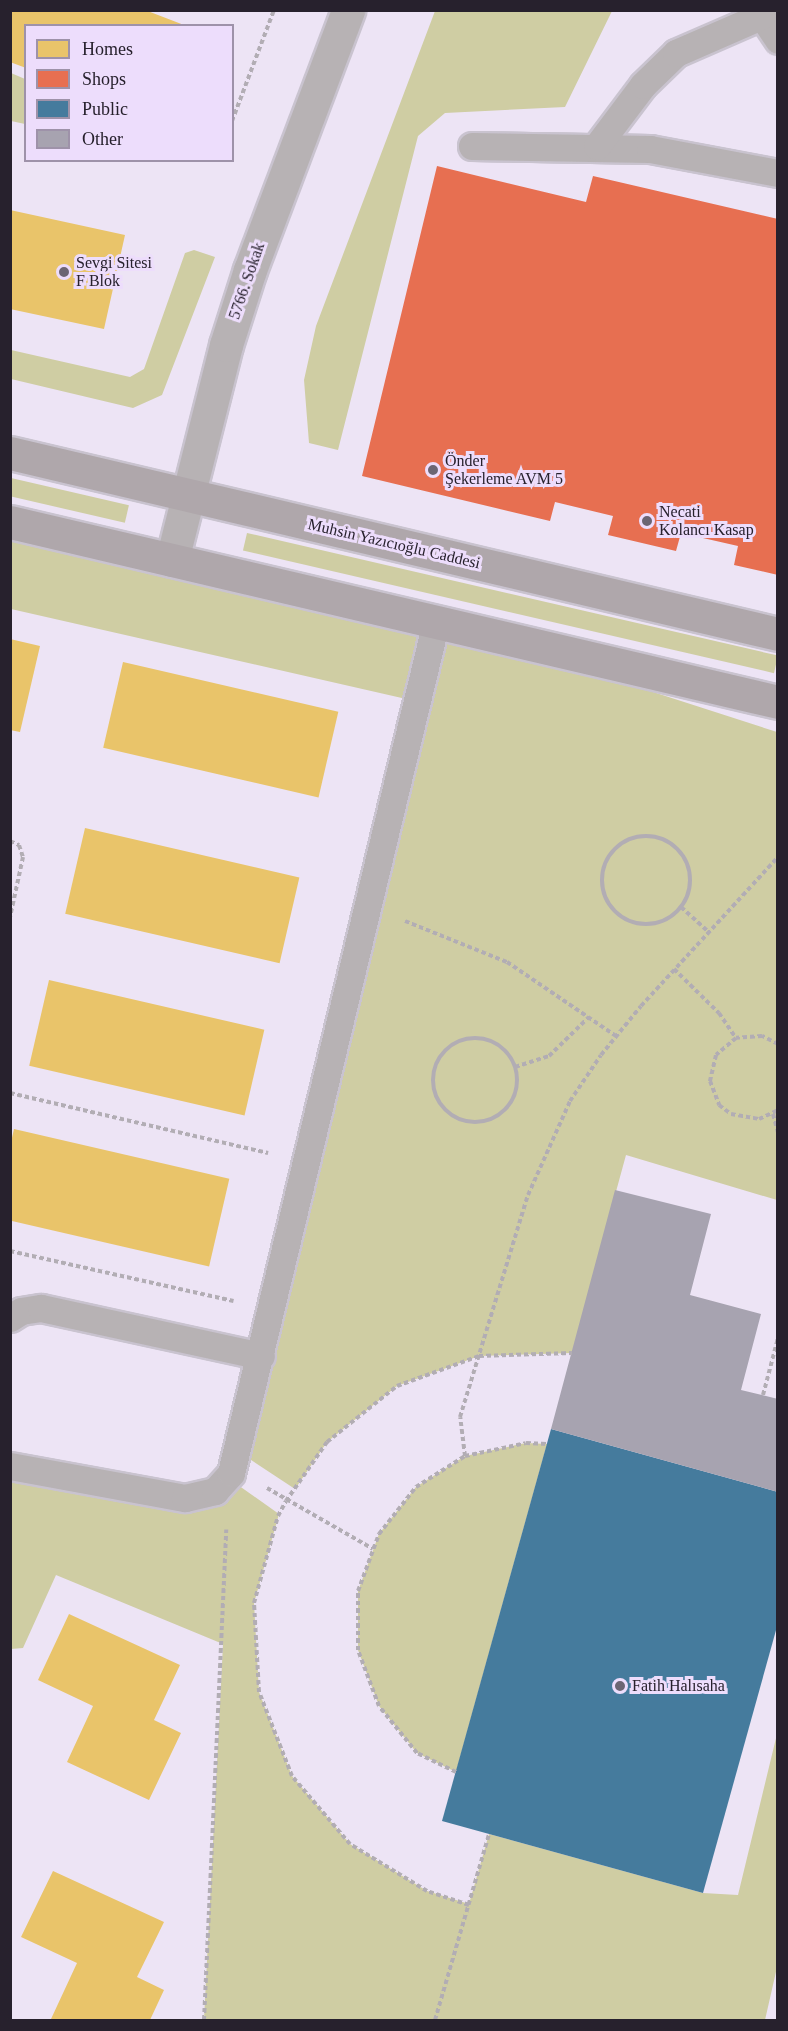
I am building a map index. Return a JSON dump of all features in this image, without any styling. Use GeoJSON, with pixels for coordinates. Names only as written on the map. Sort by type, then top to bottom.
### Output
{"type":"FeatureCollection","features":[{"type":"Feature","properties":{"kind":"main road","name":"Muhsin Yazıcıoğlu Caddesi"},"geometry":{"type":"LineString","coordinates":[[10,453],[777,634]]}},
{"type":"Feature","properties":{"kind":"main road"},"geometry":{"type":"LineString","coordinates":[[10,522],[777,702]]}},
{"type":"Feature","properties":{"kind":"street","name":"5766. Sokak"},"geometry":{"type":"LineString","coordinates":[[172,560],[226,345],[250,270],[348,10]]}},
{"type":"Feature","properties":{"kind":"lane"},"geometry":{"type":"LineString","coordinates":[[597,146],[643,85],[676,53],[760,13],[777,40]]}},
{"type":"Feature","properties":{"kind":"lane"},"geometry":{"type":"LineString","coordinates":[[472,146],[597,146],[704,156],[777,173]]}},
{"type":"Feature","properties":{"kind":"lane"},"geometry":{"type":"LineString","coordinates":[[10,1466],[185,1498],[215,1491],[225,1483],[234,1465],[261,1356],[436,622]]}},
{"type":"Feature","properties":{"kind":"lane"},"geometry":{"type":"LineString","coordinates":[[10,1318],[21,1311],[41,1308],[261,1356]]}},
{"type":"Feature","properties":{"kind":"path"},"geometry":{"type":"LineString","coordinates":[[234,116],[274,10]]}},
{"type":"Feature","properties":{"kind":"path"},"geometry":{"type":"LineString","coordinates":[[644,835],[671,843],[688,866],[691,880],[681,907],[671,917],[643,924],[616,913],[602,887],[602,872],[616,847],[644,835]]}},
{"type":"Feature","properties":{"kind":"path"},"geometry":{"type":"LineString","coordinates":[[10,841],[19,845],[23,857],[10,916]]}},
{"type":"Feature","properties":{"kind":"path"},"geometry":{"type":"LineString","coordinates":[[465,1456],[460,1417],[478,1356],[528,1196],[570,1101],[616,1036],[777,857]]}},
{"type":"Feature","properties":{"kind":"path"},"geometry":{"type":"LineString","coordinates":[[681,907],[709,932]]}},
{"type":"Feature","properties":{"kind":"path"},"geometry":{"type":"LineString","coordinates":[[366,912],[452,937],[507,962],[616,1036]]}},
{"type":"Feature","properties":{"kind":"path"},"geometry":{"type":"LineString","coordinates":[[674,969],[719,1013],[736,1038]]}},
{"type":"Feature","properties":{"kind":"path"},"geometry":{"type":"LineString","coordinates":[[515,1066],[549,1056],[589,1017]]}},
{"type":"Feature","properties":{"kind":"path"},"geometry":{"type":"LineString","coordinates":[[777,1044],[762,1036],[736,1038],[725,1045],[713,1061],[710,1081],[719,1105],[737,1116],[759,1119],[777,1110]]}},
{"type":"Feature","properties":{"kind":"path"},"geometry":{"type":"LineString","coordinates":[[486,1038],[509,1054],[515,1066],[515,1094],[498,1115],[485,1120],[471,1122],[446,1110],[433,1086],[438,1059],[458,1041],[486,1038]]}},
{"type":"Feature","properties":{"kind":"path"},"geometry":{"type":"LineString","coordinates":[[10,1093],[307,1162]]}},
{"type":"Feature","properties":{"kind":"path"},"geometry":{"type":"LineString","coordinates":[[772,1114],[777,1133]]}},
{"type":"Feature","properties":{"kind":"path"},"geometry":{"type":"LineString","coordinates":[[10,1251],[272,1310]]}},
{"type":"Feature","properties":{"kind":"path"},"geometry":{"type":"LineString","coordinates":[[763,1395],[777,1338]]}},
{"type":"Feature","properties":{"kind":"path"},"geometry":{"type":"LineString","coordinates":[[469,1905],[427,1891],[350,1844],[292,1776],[259,1692],[254,1603],[278,1516],[286,1501],[327,1442],[397,1386],[478,1356],[572,1353]]}},
{"type":"Feature","properties":{"kind":"path"},"geometry":{"type":"LineString","coordinates":[[456,1772],[417,1753],[379,1706],[358,1650],[358,1591],[379,1533],[416,1487],[465,1456],[526,1443],[547,1444]]}},
{"type":"Feature","properties":{"kind":"path"},"geometry":{"type":"LineString","coordinates":[[234,1465],[286,1501],[373,1549]]}},
{"type":"Feature","properties":{"kind":"path"},"geometry":{"type":"LineString","coordinates":[[204,2020],[227,1545],[226,1521],[215,1491]]}},
{"type":"Feature","properties":{"kind":"path"},"geometry":{"type":"LineString","coordinates":[[435,2020],[489,1834]]}},
{"type":"Feature","properties":{"kind":"shaded area"},"geometry":{"type":"Polygon","coordinates":[[[435,11],[612,11],[565,107],[445,113],[418,136],[338,450],[309,443],[304,380],[316,326],[435,11]]]}},
{"type":"Feature","properties":{"kind":"shaded area"},"geometry":{"type":"Polygon","coordinates":[[[11,73],[24,79],[24,124],[11,121],[11,73]]]}},
{"type":"Feature","properties":{"kind":"shaded area"},"geometry":{"type":"Polygon","coordinates":[[[194,250],[215,257],[162,395],[133,408],[11,379],[11,350],[130,377],[144,369],[185,253],[194,250]]]}},
{"type":"Feature","properties":{"kind":"shaded area"},"geometry":{"type":"Polygon","coordinates":[[[11,478],[129,505],[125,523],[10,496],[11,478]]]}},
{"type":"Feature","properties":{"kind":"shaded area"},"geometry":{"type":"Polygon","coordinates":[[[11,522],[436,622],[777,732],[777,1200],[626,1155],[572,1353],[479,1356],[397,1386],[327,1442],[295,1489],[239,1452],[415,701],[11,609],[11,522]]]}},
{"type":"Feature","properties":{"kind":"shaded area"},"geometry":{"type":"Polygon","coordinates":[[[247,533],[778,656],[774,673],[243,551],[247,533]]]}},
{"type":"Feature","properties":{"kind":"shaded area"},"geometry":{"type":"Polygon","coordinates":[[[526,1443],[547,1444],[456,1772],[417,1753],[379,1706],[358,1650],[358,1591],[379,1534],[416,1487],[465,1456],[526,1443]]]}},
{"type":"Feature","properties":{"kind":"shaded area"},"geometry":{"type":"Polygon","coordinates":[[[11,1466],[145,1492],[228,1478],[279,1514],[254,1603],[259,1692],[292,1776],[350,1844],[427,1891],[469,1904],[489,1834],[703,1893],[738,1895],[777,1734],[778,1963],[765,2020],[204,2020],[223,1644],[56,1575],[23,1648],[11,1649],[11,1466]]]}},
{"type":"Feature","properties":{"kind":"building: Homes"},"geometry":{"type":"Polygon","coordinates":[[[10,10],[145,10],[181,24],[24,24],[24,67],[10,62],[10,10]]]}},
{"type":"Feature","properties":{"kind":"building: Homes","name":"Sevgi Sitesi F Blok"},"geometry":{"type":"Polygon","coordinates":[[[10,210],[125,235],[104,329],[10,309],[10,210]]]}},
{"type":"Feature","properties":{"kind":"building: Homes"},"geometry":{"type":"Polygon","coordinates":[[[10,639],[40,646],[20,732],[10,730],[10,639]]]}},
{"type":"Feature","properties":{"kind":"building: Homes"},"geometry":{"type":"Polygon","coordinates":[[[123,662],[338,712],[319,797],[103,748],[123,662]]]}},
{"type":"Feature","properties":{"kind":"building: Homes"},"geometry":{"type":"Polygon","coordinates":[[[85,828],[299,877],[280,963],[65,914],[85,828]]]}},
{"type":"Feature","properties":{"kind":"building: Homes"},"geometry":{"type":"Polygon","coordinates":[[[49,980],[264,1030],[245,1115],[29,1066],[49,980]]]}},
{"type":"Feature","properties":{"kind":"building: Homes"},"geometry":{"type":"Polygon","coordinates":[[[14,1129],[229,1179],[209,1266],[10,1220],[10,1146],[14,1129]]]}},
{"type":"Feature","properties":{"kind":"building: Homes"},"geometry":{"type":"Polygon","coordinates":[[[69,1614],[180,1665],[154,1720],[181,1733],[149,1800],[67,1762],[93,1706],[38,1680],[69,1614]]]}},
{"type":"Feature","properties":{"kind":"building: Homes"},"geometry":{"type":"Polygon","coordinates":[[[53,1871],[164,1922],[137,1977],[164,1990],[150,2020],[51,2019],[77,1963],[21,1937],[53,1871]]]}},
{"type":"Feature","properties":{"kind":"building: Shops"},"geometry":{"type":"Polygon","coordinates":[[[437,166],[586,202],[593,176],[778,219],[778,575],[734,565],[738,546],[681,533],[676,551],[608,535],[613,516],[555,502],[550,521],[362,476],[437,166]]]}},
{"type":"Feature","properties":{"kind":"building: Public","name":"Fatih Halısaha"},"geometry":{"type":"Polygon","coordinates":[[[551,1429],[778,1492],[778,1623],[703,1893],[442,1821],[551,1429]]]}},
{"type":"Feature","properties":{"kind":"building: Other"},"geometry":{"type":"Polygon","coordinates":[[[615,1190],[711,1214],[690,1295],[761,1314],[741,1390],[778,1399],[778,1492],[551,1429],[615,1190]]]}},
{"type":"Feature","properties":{"kind":"place","name":"Sevgi Sitesi F Blok"},"geometry":{"type":"Point","coordinates":[64,272]}},
{"type":"Feature","properties":{"kind":"place","name":"Önder Şekerleme AVM 5"},"geometry":{"type":"Point","coordinates":[433,470]}},
{"type":"Feature","properties":{"kind":"place","name":"Necati Kolancı Kasap"},"geometry":{"type":"Point","coordinates":[647,521]}},
{"type":"Feature","properties":{"kind":"place","name":"Fatih Halısaha"},"geometry":{"type":"Point","coordinates":[620,1686]}}]}
